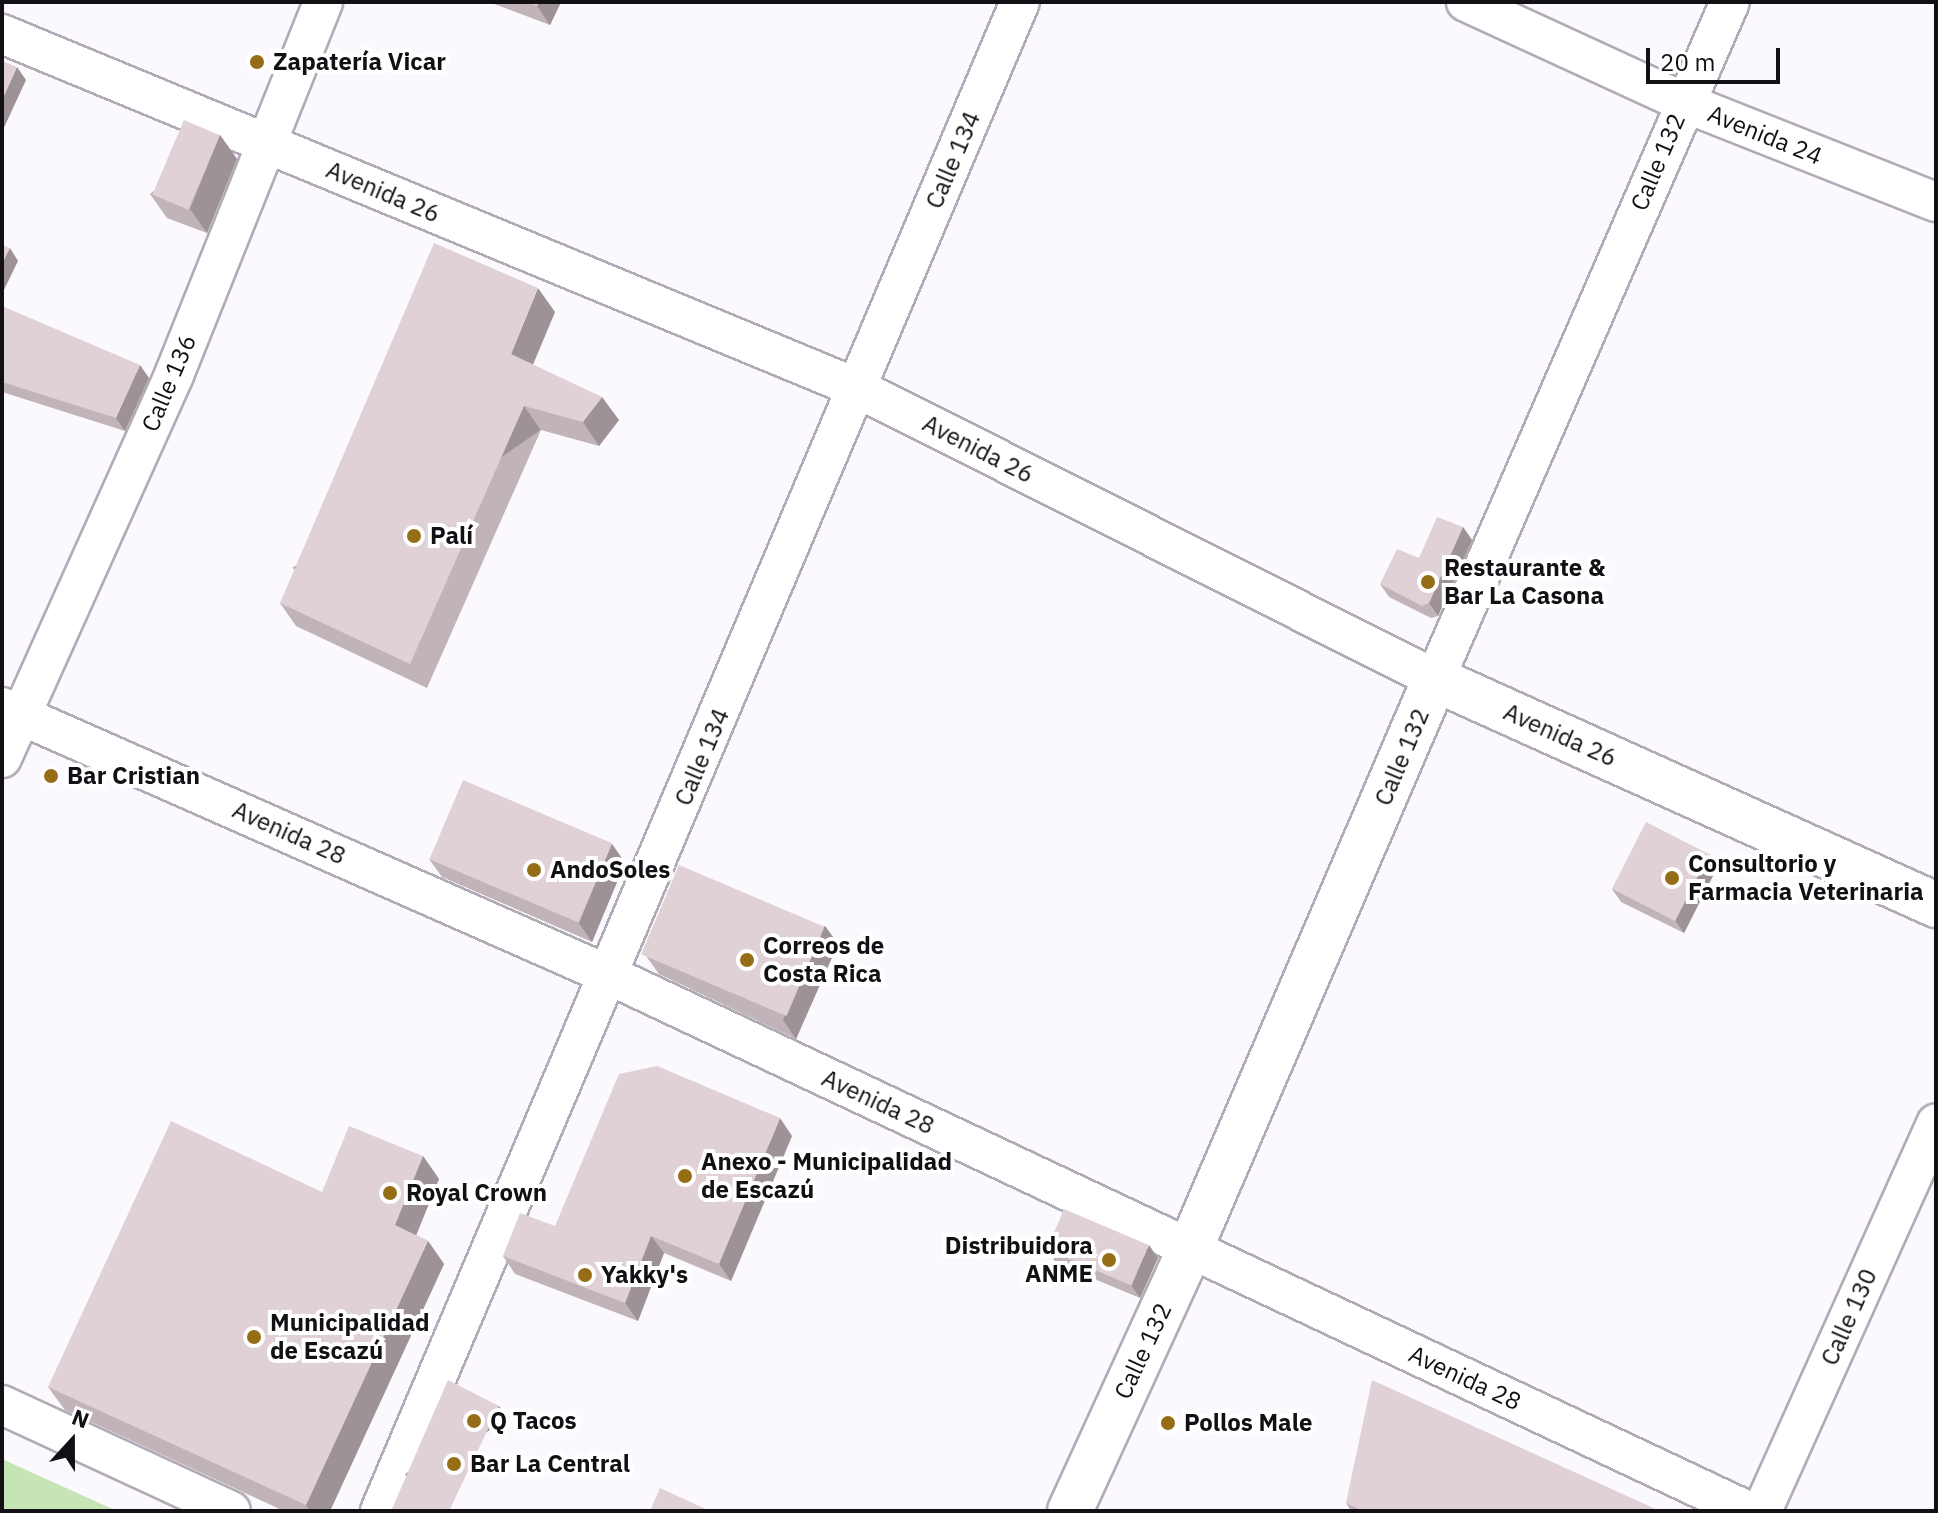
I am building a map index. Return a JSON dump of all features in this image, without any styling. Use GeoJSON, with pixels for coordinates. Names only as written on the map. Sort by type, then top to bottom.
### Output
{"type":"FeatureCollection","features":[{"type":"Feature","properties":{"kind":"main road","name":"Avenida 26"},"geometry":{"type":"LineString","coordinates":[[1435,679],[1936,905]]}},
{"type":"Feature","properties":{"kind":"main road","name":"Calle 132"},"geometry":{"type":"LineString","coordinates":[[1070,1511],[1190,1249],[1435,679]]}},
{"type":"Feature","properties":{"kind":"street","name":"Calle 136"},"geometry":{"type":"LineString","coordinates":[[2,758],[12,711],[174,375],[264,143],[323,2]]}},
{"type":"Feature","properties":{"kind":"street","name":"Calle 134"},"geometry":{"type":"LineString","coordinates":[[380,1511],[611,976],[1020,2]]}},
{"type":"Feature","properties":{"kind":"street","name":"Avenida 24"},"geometry":{"type":"LineString","coordinates":[[1466,2],[1683,102],[1936,202]]}},
{"type":"Feature","properties":{"kind":"street","name":"Calle 132"},"geometry":{"type":"LineString","coordinates":[[1435,679],[1683,102],[1730,2]]}},
{"type":"Feature","properties":{"kind":"street","name":"Avenida 26"},"geometry":{"type":"LineString","coordinates":[[2,34],[857,388],[1435,679]]}},
{"type":"Feature","properties":{"kind":"street","name":"Avenida 28"},"geometry":{"type":"LineString","coordinates":[[12,711],[611,976],[1748,1511]]}},
{"type":"Feature","properties":{"kind":"street","name":"Calle 130"},"geometry":{"type":"LineString","coordinates":[[1762,1511],[1936,1123]]}},
{"type":"Feature","properties":{"kind":"street"},"geometry":{"type":"LineString","coordinates":[[2,1405],[231,1511]]}},
{"type":"Feature","properties":{"kind":"green space"},"geometry":{"type":"Polygon","coordinates":[[[2,1459],[117,1511],[2,1511],[2,1459]]]}},
{"type":"Feature","properties":{"kind":"building"},"geometry":{"type":"Polygon","coordinates":[[[2,61],[17,67],[2,100],[2,61]]]}},
{"type":"Feature","properties":{"kind":"building"},"geometry":{"type":"Polygon","coordinates":[[[184,120],[220,135],[188,210],[152,195],[184,120]]]}},
{"type":"Feature","properties":{"kind":"building","name":"Palí"},"geometry":{"type":"Polygon","coordinates":[[[434,243],[538,288],[511,354],[602,397],[583,422],[524,406],[410,664],[280,603],[434,243]]]}},
{"type":"Feature","properties":{"kind":"building"},"geometry":{"type":"Polygon","coordinates":[[[2,245],[10,248],[2,263],[2,245]]]}},
{"type":"Feature","properties":{"kind":"building"},"geometry":{"type":"Polygon","coordinates":[[[2,306],[140,365],[116,418],[2,382],[2,306]]]}},
{"type":"Feature","properties":{"kind":"building"},"geometry":{"type":"Polygon","coordinates":[[[1437,517],[1463,527],[1429,603],[1422,606],[1380,584],[1397,549],[1419,558],[1437,517]]]}},
{"type":"Feature","properties":{"kind":"building","name":"AndoSoles"},"geometry":{"type":"Polygon","coordinates":[[[463,780],[612,843],[579,922],[429,859],[463,780]]]}},
{"type":"Feature","properties":{"kind":"building","name":"Consultorio y Farmacia Veterinaria"},"geometry":{"type":"Polygon","coordinates":[[[1646,822],[1709,854],[1675,921],[1612,889],[1646,822]]]}},
{"type":"Feature","properties":{"kind":"building","name":"Correos de Costa Rica"},"geometry":{"type":"Polygon","coordinates":[[[679,865],[824,927],[787,1016],[641,954],[679,865]]]}},
{"type":"Feature","properties":{"kind":"building","name":"Anexo - Municipalidad de Escazú"},"geometry":{"type":"Polygon","coordinates":[[[657,1066],[780,1118],[719,1264],[651,1236],[625,1303],[503,1256],[520,1213],[555,1226],[619,1074],[657,1066]]]}},
{"type":"Feature","properties":{"kind":"building","name":"Municipalidad de Escazú"},"geometry":{"type":"Polygon","coordinates":[[[171,1121],[322,1192],[349,1126],[423,1156],[395,1225],[428,1241],[306,1505],[48,1387],[171,1121]]]}},
{"type":"Feature","properties":{"kind":"building","name":"Distribuidora ANME"},"geometry":{"type":"Polygon","coordinates":[[[1064,1209],[1149,1245],[1131,1285],[1047,1250],[1064,1209]]]}},
{"type":"Feature","properties":{"kind":"building"},"geometry":{"type":"Polygon","coordinates":[[[448,1380],[499,1406],[449,1511],[391,1511],[448,1380]]]}},
{"type":"Feature","properties":{"kind":"building"},"geometry":{"type":"Polygon","coordinates":[[[1372,1380],[1660,1511],[1363,1511],[1346,1503],[1372,1380]]]}},
{"type":"Feature","properties":{"kind":"building"},"geometry":{"type":"Polygon","coordinates":[[[660,1488],[710,1511],[650,1511],[660,1488]]]}},
{"type":"Feature","properties":{"kind":"place","name":"Zapatería Vicar"},"geometry":{"type":"Point","coordinates":[257,62]}},
{"type":"Feature","properties":{"kind":"place","name":"Palí"},"geometry":{"type":"Point","coordinates":[414,536]}},
{"type":"Feature","properties":{"kind":"place","name":"Restaurante & Bar La Casona"},"geometry":{"type":"Point","coordinates":[1428,582]}},
{"type":"Feature","properties":{"kind":"place","name":"Bar Cristian"},"geometry":{"type":"Point","coordinates":[51,776]}},
{"type":"Feature","properties":{"kind":"place","name":"AndoSoles"},"geometry":{"type":"Point","coordinates":[534,870]}},
{"type":"Feature","properties":{"kind":"place","name":"Consultorio y Farmacia Veterinaria"},"geometry":{"type":"Point","coordinates":[1672,878]}},
{"type":"Feature","properties":{"kind":"place","name":"Correos de Costa Rica"},"geometry":{"type":"Point","coordinates":[747,960]}},
{"type":"Feature","properties":{"kind":"place","name":"Anexo - Municipalidad de Escazú"},"geometry":{"type":"Point","coordinates":[685,1176]}},
{"type":"Feature","properties":{"kind":"place","name":"Royal Crown"},"geometry":{"type":"Point","coordinates":[390,1193]}},
{"type":"Feature","properties":{"kind":"place","name":"Distribuidora ANME"},"geometry":{"type":"Point","coordinates":[1109,1260]}},
{"type":"Feature","properties":{"kind":"place","name":"Yakky's"},"geometry":{"type":"Point","coordinates":[585,1275]}},
{"type":"Feature","properties":{"kind":"place","name":"Municipalidad de Escazú"},"geometry":{"type":"Point","coordinates":[254,1337]}},
{"type":"Feature","properties":{"kind":"place","name":"Q Tacos"},"geometry":{"type":"Point","coordinates":[474,1421]}},
{"type":"Feature","properties":{"kind":"place","name":"Pollos Male"},"geometry":{"type":"Point","coordinates":[1168,1423]}},
{"type":"Feature","properties":{"kind":"place","name":"Bar La Central"},"geometry":{"type":"Point","coordinates":[454,1464]}}]}
